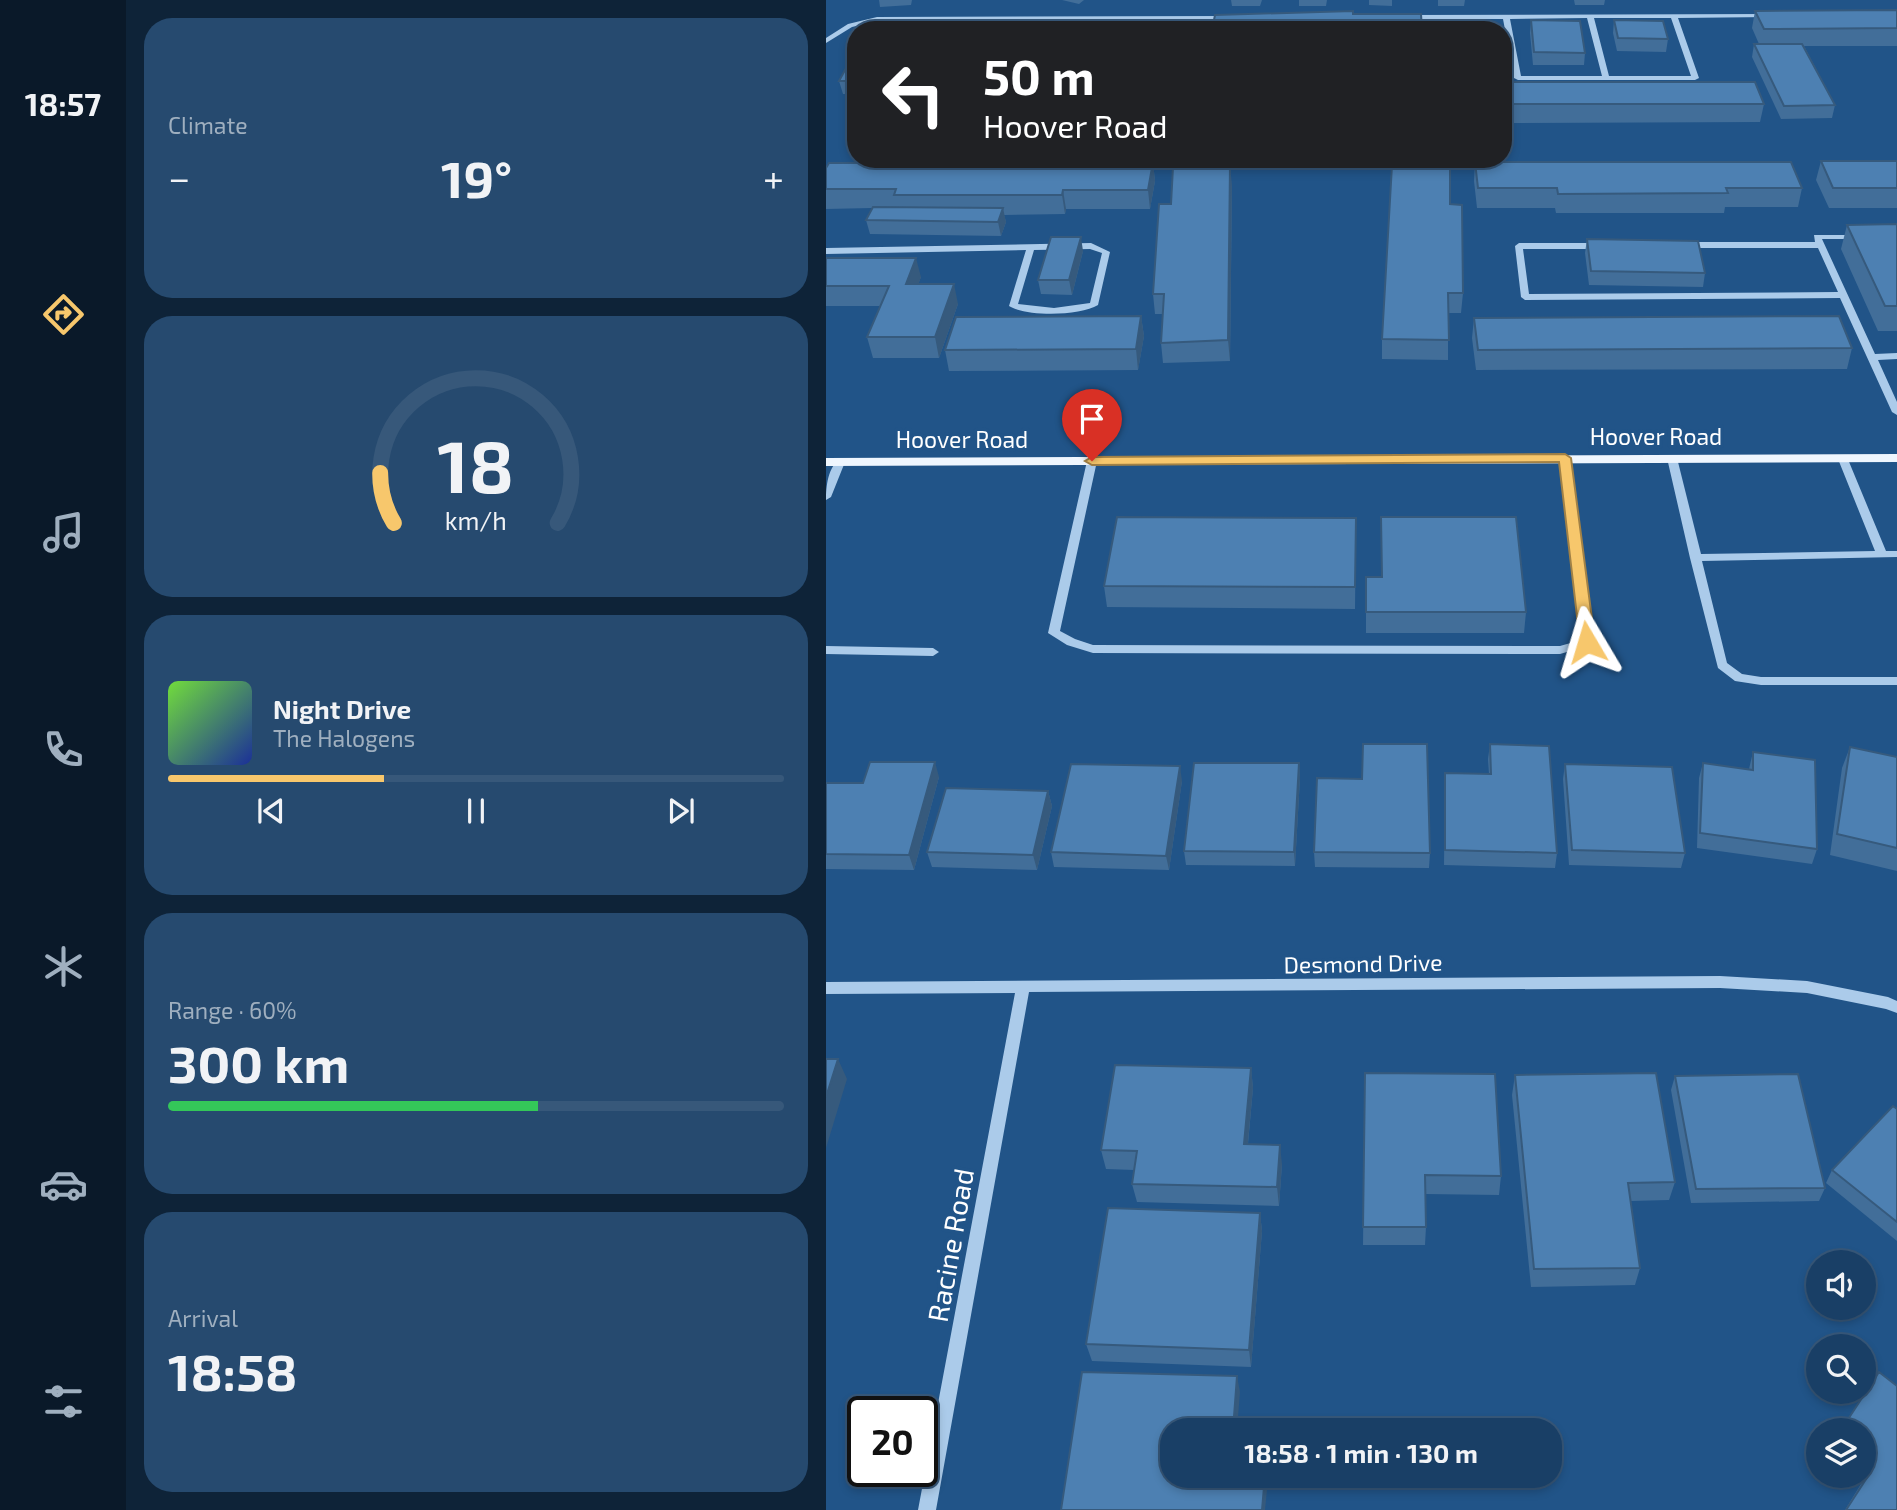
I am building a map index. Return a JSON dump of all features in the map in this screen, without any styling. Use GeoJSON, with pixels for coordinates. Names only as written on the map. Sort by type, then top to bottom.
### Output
{"type":"FeatureCollection","features":[{"type":"Feature","properties":{"kind":"main road","name":"Hoover Road"},"geometry":{"type":"LineString","coordinates":[[833,462],[1897,458]]}},
{"type":"Feature","properties":{"kind":"street"},"geometry":{"type":"LineString","coordinates":[[1395,17],[1772,16]]}},
{"type":"Feature","properties":{"kind":"street"},"geometry":{"type":"LineString","coordinates":[[1506,17],[1507,21]]}},
{"type":"Feature","properties":{"kind":"street"},"geometry":{"type":"LineString","coordinates":[[1590,17],[1606,78]]}},
{"type":"Feature","properties":{"kind":"street"},"geometry":{"type":"LineString","coordinates":[[1512,48],[1518,78],[1695,78],[1674,17]]}},
{"type":"Feature","properties":{"kind":"street"},"geometry":{"type":"LineString","coordinates":[[868,21],[979,18],[1242,18]]}},
{"type":"Feature","properties":{"kind":"street"},"geometry":{"type":"LineString","coordinates":[[826,41],[847,27]]}},
{"type":"Feature","properties":{"kind":"street"},"geometry":{"type":"LineString","coordinates":[[1870,237],[1816,237],[1897,412]]}},
{"type":"Feature","properties":{"kind":"street"},"geometry":{"type":"LineString","coordinates":[[1670,246],[1821,245]]}},
{"type":"Feature","properties":{"kind":"street"},"geometry":{"type":"LineString","coordinates":[[826,251],[1091,246],[1102,248],[1106,252],[1094,305],[1082,309],[1013,306],[1030,249]]}},
{"type":"Feature","properties":{"kind":"street"},"geometry":{"type":"LineString","coordinates":[[1615,246],[1518,246],[1525,297],[1844,295]]}},
{"type":"Feature","properties":{"kind":"street"},"geometry":{"type":"LineString","coordinates":[[1872,357],[1897,356]]}},
{"type":"Feature","properties":{"kind":"street"},"geometry":{"type":"LineString","coordinates":[[1092,461],[1054,633],[1071,642],[1093,649],[1560,650],[1587,642],[1565,458]]}},
{"type":"Feature","properties":{"kind":"street"},"geometry":{"type":"LineString","coordinates":[[1672,458],[1722,665],[1739,678],[1761,681],[1897,681]]}},
{"type":"Feature","properties":{"kind":"street"},"geometry":{"type":"LineString","coordinates":[[1843,459],[1882,554]]}},
{"type":"Feature","properties":{"kind":"street"},"geometry":{"type":"LineString","coordinates":[[826,497],[833,462]]}},
{"type":"Feature","properties":{"kind":"street"},"geometry":{"type":"LineString","coordinates":[[1695,558],[1897,554]]}},
{"type":"Feature","properties":{"kind":"street"},"geometry":{"type":"LineString","coordinates":[[826,650],[933,652]]}},
{"type":"Feature","properties":{"kind":"street","name":"Desmond Drive"},"geometry":{"type":"LineString","coordinates":[[826,988],[1023,989],[1720,982],[1807,988],[1897,1007]]}},
{"type":"Feature","properties":{"kind":"street","name":"Racine Road"},"geometry":{"type":"LineString","coordinates":[[927,1510],[1023,989]]}},
{"type":"Feature","properties":{"kind":"building"},"geometry":{"type":"Polygon","coordinates":[[[1897,10],[1897,28],[1764,29],[1755,11],[1897,10]]]}},
{"type":"Feature","properties":{"kind":"building"},"geometry":{"type":"Polygon","coordinates":[[[1353,11],[1353,14],[1421,14],[1421,21],[1214,21],[1215,15],[1353,11]]]}},
{"type":"Feature","properties":{"kind":"building"},"geometry":{"type":"Polygon","coordinates":[[[1071,20],[1118,20],[1118,21],[1071,20]]]}},
{"type":"Feature","properties":{"kind":"building"},"geometry":{"type":"Polygon","coordinates":[[[1531,20],[1580,21],[1585,53],[1534,52],[1531,20]]]}},
{"type":"Feature","properties":{"kind":"building"},"geometry":{"type":"Polygon","coordinates":[[[1614,20],[1663,21],[1668,39],[1618,38],[1614,20]]]}},
{"type":"Feature","properties":{"kind":"building"},"geometry":{"type":"Polygon","coordinates":[[[1754,44],[1802,44],[1835,105],[1784,106],[1754,44]]]}},
{"type":"Feature","properties":{"kind":"building"},"geometry":{"type":"Polygon","coordinates":[[[847,66],[847,81],[839,81],[847,66]]]}},
{"type":"Feature","properties":{"kind":"building"},"geometry":{"type":"Polygon","coordinates":[[[1512,82],[1755,82],[1764,104],[1512,104],[1512,82]]]}},
{"type":"Feature","properties":{"kind":"building"},"geometry":{"type":"Polygon","coordinates":[[[1821,161],[1897,161],[1897,188],[1833,188],[1821,161]]]}},
{"type":"Feature","properties":{"kind":"building"},"geometry":{"type":"Polygon","coordinates":[[[1512,162],[1791,162],[1802,188],[1726,188],[1728,193],[1558,194],[1557,188],[1478,188],[1476,168],[1512,168],[1512,162]]]}},
{"type":"Feature","properties":{"kind":"building"},"geometry":{"type":"Polygon","coordinates":[[[829,163],[847,163],[847,168],[1152,168],[1148,190],[1063,190],[1062,195],[894,195],[896,189],[826,189],[826,168],[829,163]]]}},
{"type":"Feature","properties":{"kind":"building"},"geometry":{"type":"Polygon","coordinates":[[[1173,168],[1230,168],[1228,340],[1161,343],[1164,294],[1153,294],[1159,204],[1171,204],[1173,168]]]}},
{"type":"Feature","properties":{"kind":"building"},"geometry":{"type":"Polygon","coordinates":[[[1392,168],[1450,168],[1450,204],[1462,205],[1463,293],[1448,293],[1449,340],[1382,339],[1392,168]]]}},
{"type":"Feature","properties":{"kind":"building"},"geometry":{"type":"Polygon","coordinates":[[[873,207],[1003,208],[998,222],[866,220],[873,207]]]}},
{"type":"Feature","properties":{"kind":"building"},"geometry":{"type":"Polygon","coordinates":[[[1897,224],[1897,306],[1885,306],[1847,225],[1897,224]]]}},
{"type":"Feature","properties":{"kind":"building"},"geometry":{"type":"Polygon","coordinates":[[[1051,237],[1081,237],[1069,280],[1038,280],[1051,237]]]}},
{"type":"Feature","properties":{"kind":"building"},"geometry":{"type":"Polygon","coordinates":[[[1587,239],[1698,241],[1705,273],[1591,271],[1587,239]]]}},
{"type":"Feature","properties":{"kind":"building"},"geometry":{"type":"Polygon","coordinates":[[[826,258],[916,258],[906,284],[954,284],[935,337],[867,337],[889,286],[826,286],[826,258]]]}},
{"type":"Feature","properties":{"kind":"building"},"geometry":{"type":"Polygon","coordinates":[[[1141,316],[1136,349],[945,350],[956,317],[1141,316]]]}},
{"type":"Feature","properties":{"kind":"building"},"geometry":{"type":"Polygon","coordinates":[[[1839,316],[1852,348],[1478,350],[1474,318],[1839,316]]]}},
{"type":"Feature","properties":{"kind":"building"},"geometry":{"type":"Polygon","coordinates":[[[1117,517],[1356,518],[1355,587],[1104,586],[1117,517]]]}},
{"type":"Feature","properties":{"kind":"building"},"geometry":{"type":"Polygon","coordinates":[[[1381,517],[1516,517],[1526,612],[1366,612],[1366,577],[1382,577],[1381,517]]]}},
{"type":"Feature","properties":{"kind":"building"},"geometry":{"type":"Polygon","coordinates":[[[1363,744],[1427,744],[1430,853],[1314,852],[1317,778],[1362,779],[1363,744]]]}},
{"type":"Feature","properties":{"kind":"building"},"geometry":{"type":"Polygon","coordinates":[[[1490,744],[1549,746],[1557,853],[1445,850],[1445,773],[1491,774],[1490,744]]]}},
{"type":"Feature","properties":{"kind":"building"},"geometry":{"type":"Polygon","coordinates":[[[1850,747],[1897,757],[1897,848],[1837,834],[1850,747]]]}},
{"type":"Feature","properties":{"kind":"building"},"geometry":{"type":"Polygon","coordinates":[[[1753,752],[1815,760],[1817,849],[1700,833],[1703,763],[1753,770],[1753,752]]]}},
{"type":"Feature","properties":{"kind":"building"},"geometry":{"type":"Polygon","coordinates":[[[870,762],[935,762],[909,855],[826,854],[826,783],[863,783],[870,762]]]}},
{"type":"Feature","properties":{"kind":"building"},"geometry":{"type":"Polygon","coordinates":[[[1194,763],[1299,763],[1294,852],[1184,851],[1194,763]]]}},
{"type":"Feature","properties":{"kind":"building"},"geometry":{"type":"Polygon","coordinates":[[[1071,764],[1180,766],[1166,856],[1051,852],[1071,764]]]}},
{"type":"Feature","properties":{"kind":"building"},"geometry":{"type":"Polygon","coordinates":[[[1565,764],[1672,767],[1685,853],[1572,850],[1565,764]]]}},
{"type":"Feature","properties":{"kind":"building"},"geometry":{"type":"Polygon","coordinates":[[[946,788],[1048,791],[1033,855],[927,852],[946,788]]]}},
{"type":"Feature","properties":{"kind":"building"},"geometry":{"type":"Polygon","coordinates":[[[826,1059],[838,1059],[826,1097],[826,1059]]]}},
{"type":"Feature","properties":{"kind":"building"},"geometry":{"type":"Polygon","coordinates":[[[1115,1065],[1251,1068],[1244,1144],[1280,1145],[1277,1187],[1132,1184],[1137,1151],[1101,1150],[1115,1065]]]}},
{"type":"Feature","properties":{"kind":"building"},"geometry":{"type":"Polygon","coordinates":[[[1365,1073],[1495,1074],[1501,1176],[1425,1175],[1426,1227],[1363,1227],[1365,1073]]]}},
{"type":"Feature","properties":{"kind":"building"},"geometry":{"type":"Polygon","coordinates":[[[1656,1073],[1675,1182],[1628,1183],[1640,1268],[1534,1269],[1515,1075],[1656,1073]]]}},
{"type":"Feature","properties":{"kind":"building"},"geometry":{"type":"Polygon","coordinates":[[[1798,1074],[1825,1188],[1696,1189],[1675,1076],[1798,1074]]]}},
{"type":"Feature","properties":{"kind":"building"},"geometry":{"type":"Polygon","coordinates":[[[1893,1106],[1897,1109],[1897,1222],[1832,1170],[1893,1106]]]}},
{"type":"Feature","properties":{"kind":"building"},"geometry":{"type":"Polygon","coordinates":[[[1108,1208],[1260,1213],[1249,1350],[1086,1344],[1108,1208]]]}},
{"type":"Feature","properties":{"kind":"building"},"geometry":{"type":"Polygon","coordinates":[[[1082,1372],[1237,1376],[1234,1418],[1160,1418],[1160,1488],[1264,1488],[1262,1510],[1061,1510],[1082,1372]]]}},
{"type":"Feature","properties":{"kind":"building"},"geometry":{"type":"Polygon","coordinates":[[[1879,1372],[1897,1386],[1897,1510],[1846,1510],[1860,1488],[1876,1488],[1876,1418],[1849,1418],[1858,1404],[1876,1404],[1876,1377],[1879,1372]]]}},
{"type":"Feature","properties":{"kind":"route"},"geometry":{"type":"LineString","coordinates":[[1092,461],[1565,458],[1587,642]]}}]}
